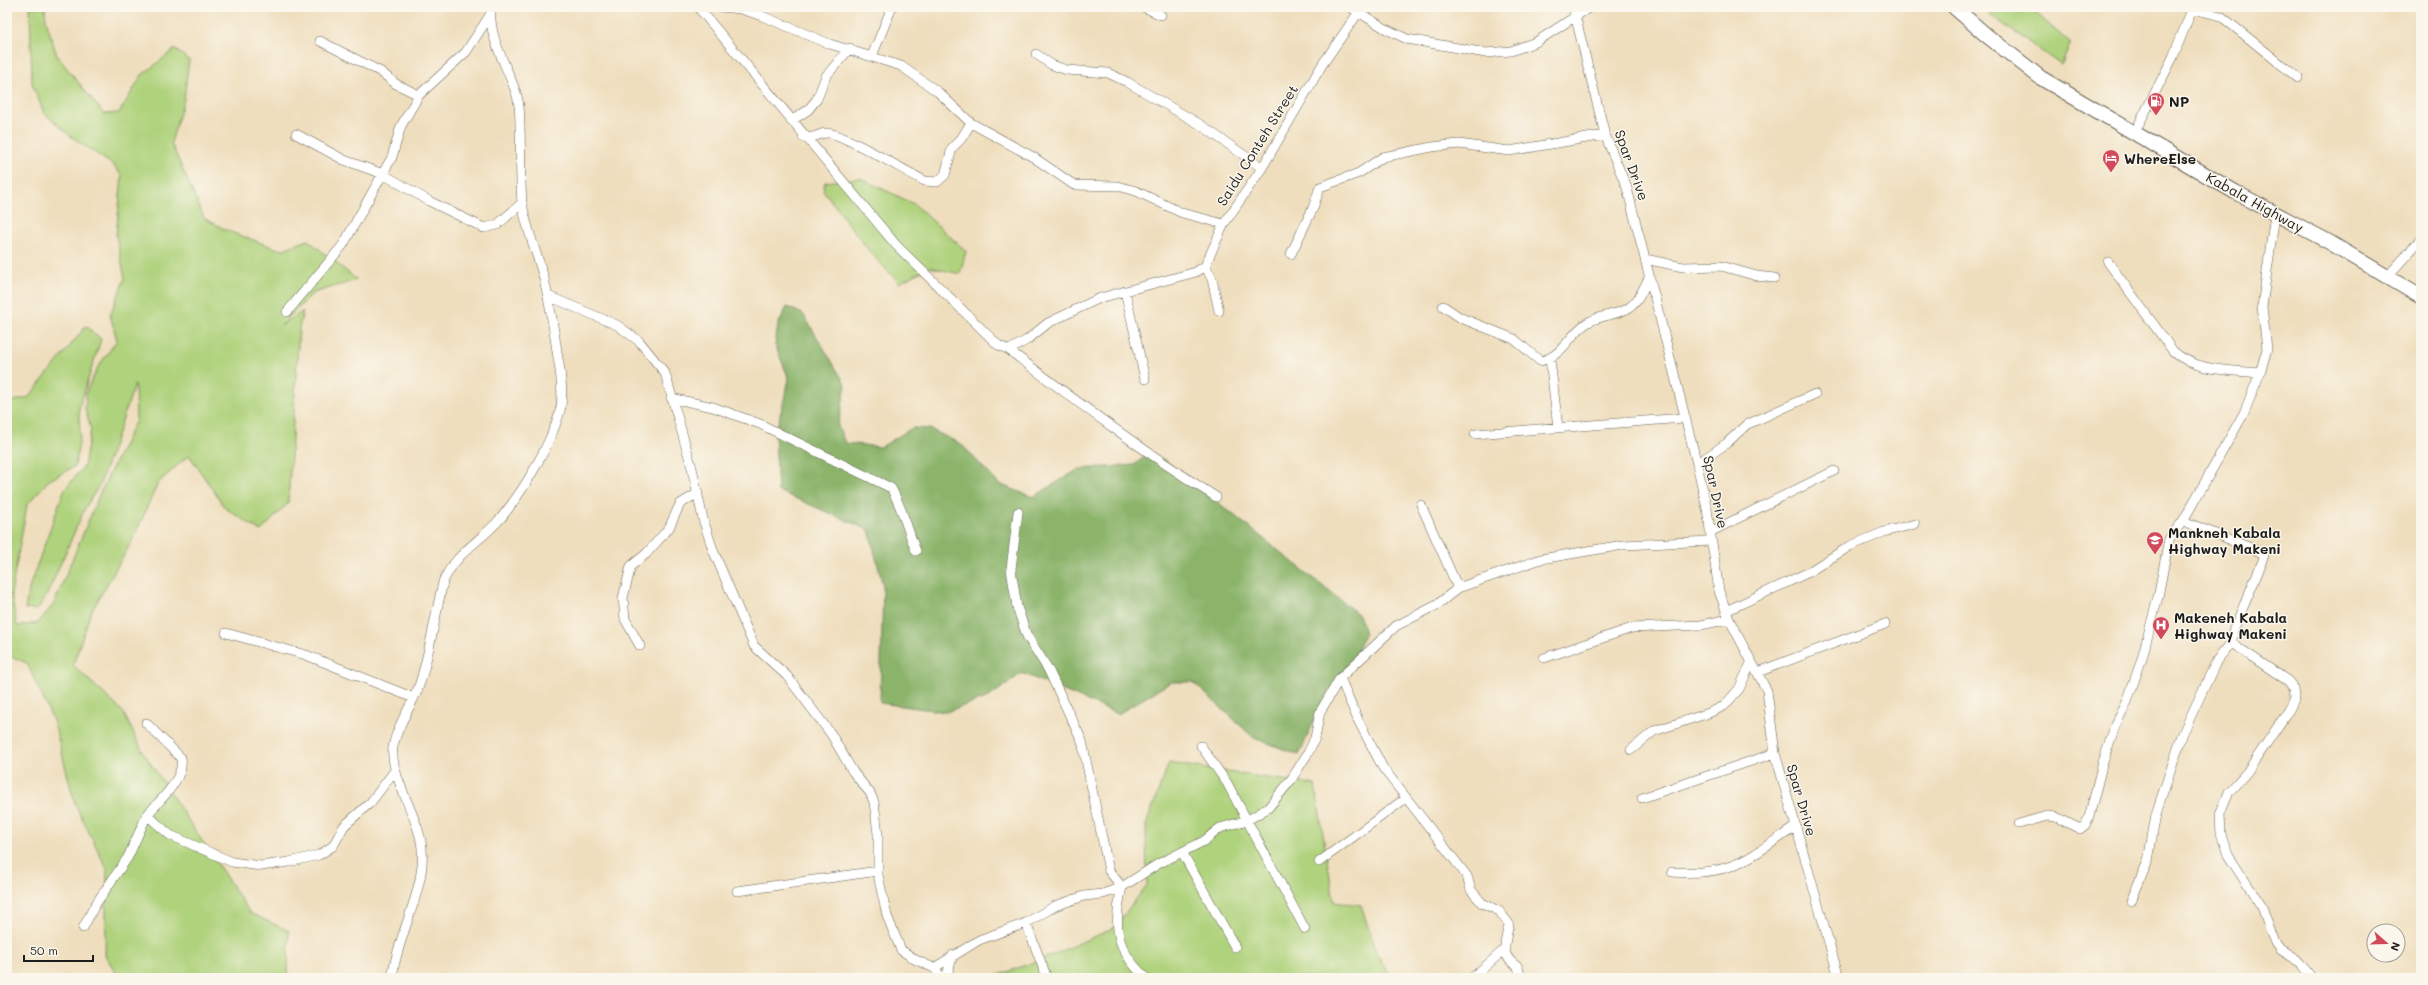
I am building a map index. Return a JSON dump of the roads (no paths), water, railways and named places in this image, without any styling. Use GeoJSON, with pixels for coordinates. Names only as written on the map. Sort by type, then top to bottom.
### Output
{"type":"FeatureCollection","features":[{"type":"Feature","properties":{"kind":"main road","name":"Kabala Highway"},"geometry":{"type":"LineString","coordinates":[[1954,7],[1986,35],[2041,78],[2134,134],[2421,297]]}},
{"type":"Feature","properties":{"kind":"street"},"geometry":{"type":"LineString","coordinates":[[698,7],[804,137],[896,245],[998,345],[1009,350],[1105,424],[1161,463],[1216,497]]}},
{"type":"Feature","properties":{"kind":"street","name":"Saidu Conteh Street"},"geometry":{"type":"LineString","coordinates":[[720,7],[748,12],[830,44],[850,48],[901,66],[918,77],[970,123],[1033,157],[1074,185],[1118,186],[1136,191],[1182,212],[1224,224],[1262,168],[1322,64],[1358,13]]}},
{"type":"Feature","properties":{"kind":"street"},"geometry":{"type":"LineString","coordinates":[[872,56],[892,7]]}},
{"type":"Feature","properties":{"kind":"street"},"geometry":{"type":"LineString","coordinates":[[1143,7],[1161,15]]}},
{"type":"Feature","properties":{"kind":"street"},"geometry":{"type":"LineString","coordinates":[[1350,7],[1358,13],[1407,39],[1486,54],[1511,51],[1536,42],[1574,11],[1590,7]]}},
{"type":"Feature","properties":{"kind":"street"},"geometry":{"type":"LineString","coordinates":[[2134,134],[2173,57],[2193,8],[2221,16],[2298,78]]}},
{"type":"Feature","properties":{"kind":"street"},"geometry":{"type":"LineString","coordinates":[[287,312],[343,245],[392,157],[401,126],[419,94],[466,52],[490,11]]}},
{"type":"Feature","properties":{"kind":"street"},"geometry":{"type":"LineString","coordinates":[[392,978],[396,953],[420,880],[422,863],[419,832],[396,769],[393,748],[401,725],[420,682],[443,582],[449,569],[467,548],[486,533],[501,517],[528,479],[552,433],[560,411],[560,370],[548,296],[542,273],[529,239],[522,203],[518,97],[500,59],[490,11]]}},
{"type":"Feature","properties":{"kind":"street","name":"Spar Drive"},"geometry":{"type":"LineString","coordinates":[[1574,11],[1605,135],[1627,188],[1684,418],[1697,464],[1712,541],[1719,591],[1727,615],[1767,691],[1775,753],[1839,978]]}},
{"type":"Feature","properties":{"kind":"street"},"geometry":{"type":"LineString","coordinates":[[320,41],[381,72],[396,84],[419,94]]}},
{"type":"Feature","properties":{"kind":"street"},"geometry":{"type":"LineString","coordinates":[[791,121],[808,110],[817,99],[826,76],[850,48]]}},
{"type":"Feature","properties":{"kind":"street"},"geometry":{"type":"LineString","coordinates":[[1036,54],[1052,65],[1067,70],[1108,73],[1127,82],[1201,125],[1262,168]]}},
{"type":"Feature","properties":{"kind":"street"},"geometry":{"type":"LineString","coordinates":[[804,137],[813,138],[827,132],[843,137],[924,181],[937,182],[945,175],[952,148],[962,139],[970,123]]}},
{"type":"Feature","properties":{"kind":"street"},"geometry":{"type":"LineString","coordinates":[[296,134],[344,160],[383,174],[429,201],[484,228],[497,225],[522,203]]}},
{"type":"Feature","properties":{"kind":"street"},"geometry":{"type":"LineString","coordinates":[[1291,254],[1313,208],[1320,187],[1359,173],[1383,157],[1432,147],[1459,144],[1509,151],[1605,135]]}},
{"type":"Feature","properties":{"kind":"street"},"geometry":{"type":"LineString","coordinates":[[2019,824],[2047,816],[2056,817],[2080,829],[2085,825],[2090,817],[2110,739],[2127,702],[2142,658],[2158,597],[2169,539],[2183,521],[2244,413],[2260,373],[2267,349],[2262,307],[2275,214]]}},
{"type":"Feature","properties":{"kind":"street"},"geometry":{"type":"LineString","coordinates":[[1009,350],[1027,340],[1048,324],[1100,298],[1196,272],[1205,266],[1224,224]]}},
{"type":"Feature","properties":{"kind":"street"},"geometry":{"type":"LineString","coordinates":[[2387,277],[2421,239]]}},
{"type":"Feature","properties":{"kind":"street"},"geometry":{"type":"LineString","coordinates":[[1645,259],[1683,267],[1721,266],[1757,276],[1774,278]]}},
{"type":"Feature","properties":{"kind":"street"},"geometry":{"type":"LineString","coordinates":[[2108,262],[2174,351],[2183,360],[2197,366],[2260,373]]}},
{"type":"Feature","properties":{"kind":"street"},"geometry":{"type":"LineString","coordinates":[[1205,266],[1212,279],[1219,311]]}},
{"type":"Feature","properties":{"kind":"street"},"geometry":{"type":"LineString","coordinates":[[1443,306],[1461,318],[1514,339],[1540,361],[1550,360],[1559,353],[1586,323],[1632,306],[1649,278]]}},
{"type":"Feature","properties":{"kind":"street"},"geometry":{"type":"LineString","coordinates":[[1125,291],[1145,379]]}},
{"type":"Feature","properties":{"kind":"street"},"geometry":{"type":"LineString","coordinates":[[548,296],[617,324],[639,341],[665,373],[713,550],[754,646],[787,676],[831,734],[853,772],[870,793],[874,802],[878,834],[878,871],[887,916],[902,950],[916,960],[934,968],[942,978]]}},
{"type":"Feature","properties":{"kind":"street"},"geometry":{"type":"LineString","coordinates":[[1550,360],[1558,428]]}},
{"type":"Feature","properties":{"kind":"street"},"geometry":{"type":"LineString","coordinates":[[1697,464],[1728,443],[1746,425],[1815,394]]}},
{"type":"Feature","properties":{"kind":"street"},"geometry":{"type":"LineString","coordinates":[[671,398],[713,407],[760,424],[891,488],[898,500],[901,513],[916,551]]}},
{"type":"Feature","properties":{"kind":"street"},"geometry":{"type":"LineString","coordinates":[[1475,434],[1684,418]]}},
{"type":"Feature","properties":{"kind":"street"},"geometry":{"type":"LineString","coordinates":[[1710,532],[1834,471]]}},
{"type":"Feature","properties":{"kind":"street"},"geometry":{"type":"LineString","coordinates":[[640,646],[625,619],[623,598],[631,566],[646,554],[669,528],[680,504],[698,493]]}},
{"type":"Feature","properties":{"kind":"street"},"geometry":{"type":"LineString","coordinates":[[1421,505],[1458,588]]}},
{"type":"Feature","properties":{"kind":"street"},"geometry":{"type":"LineString","coordinates":[[1018,512],[1011,569],[1017,607],[1027,636],[1048,669],[1082,741],[1109,871],[1122,887]]}},
{"type":"Feature","properties":{"kind":"street"},"geometry":{"type":"LineString","coordinates":[[2131,901],[2148,861],[2156,814],[2183,733],[2217,660],[2232,642],[2233,631],[2264,558],[2263,553],[2183,521]]}},
{"type":"Feature","properties":{"kind":"street"},"geometry":{"type":"LineString","coordinates":[[1544,658],[1632,628],[1701,625],[1727,615],[1806,573],[1850,546],[1884,532],[1914,524]]}},
{"type":"Feature","properties":{"kind":"street"},"geometry":{"type":"LineString","coordinates":[[934,968],[979,940],[1026,923],[1055,906],[1084,896],[1102,894],[1122,887],[1220,828],[1248,820],[1268,808],[1291,780],[1308,753],[1315,738],[1320,712],[1340,678],[1396,626],[1437,605],[1458,588],[1541,559],[1623,545],[1712,541]]}},
{"type":"Feature","properties":{"kind":"street"},"geometry":{"type":"LineString","coordinates":[[1758,672],[1885,624]]}},
{"type":"Feature","properties":{"kind":"street"},"geometry":{"type":"LineString","coordinates":[[226,633],[306,655],[414,698]]}},
{"type":"Feature","properties":{"kind":"street"},"geometry":{"type":"LineString","coordinates":[[2232,642],[2288,681],[2294,689],[2295,697],[2289,710],[2247,772],[2229,792],[2220,814],[2221,834],[2228,855],[2262,907],[2275,943],[2280,950],[2301,963],[2313,978]]}},
{"type":"Feature","properties":{"kind":"street"},"geometry":{"type":"LineString","coordinates":[[1631,750],[1654,731],[1709,713],[1724,706],[1739,689],[1751,663]]}},
{"type":"Feature","properties":{"kind":"street"},"geometry":{"type":"LineString","coordinates":[[1340,678],[1358,720],[1383,768],[1466,876],[1471,890],[1482,903],[1499,911],[1509,924],[1504,950],[1509,961],[1518,967],[1521,978]]}},
{"type":"Feature","properties":{"kind":"street"},"geometry":{"type":"LineString","coordinates":[[83,928],[95,905],[128,857],[147,815],[176,780],[182,762],[181,758],[146,723]]}},
{"type":"Feature","properties":{"kind":"street"},"geometry":{"type":"LineString","coordinates":[[1201,746],[1227,782],[1305,929]]}},
{"type":"Feature","properties":{"kind":"street"},"geometry":{"type":"LineString","coordinates":[[1642,798],[1775,753]]}},
{"type":"Feature","properties":{"kind":"street"},"geometry":{"type":"LineString","coordinates":[[147,815],[170,835],[232,862],[261,866],[290,862],[319,855],[333,846],[344,826],[371,802],[396,769]]}},
{"type":"Feature","properties":{"kind":"street"},"geometry":{"type":"LineString","coordinates":[[1319,862],[1406,798]]}},
{"type":"Feature","properties":{"kind":"street"},"geometry":{"type":"LineString","coordinates":[[1672,872],[1693,873],[1723,870],[1754,856],[1795,827]]}},
{"type":"Feature","properties":{"kind":"street"},"geometry":{"type":"LineString","coordinates":[[1182,852],[1235,947]]}},
{"type":"Feature","properties":{"kind":"street"},"geometry":{"type":"LineString","coordinates":[[736,891],[878,871]]}},
{"type":"Feature","properties":{"kind":"street"},"geometry":{"type":"LineString","coordinates":[[1122,887],[1116,913],[1120,944],[1146,978]]}},
{"type":"Feature","properties":{"kind":"street"},"geometry":{"type":"LineString","coordinates":[[1026,923],[1047,978]]}},
{"type":"Feature","properties":{"kind":"street"},"geometry":{"type":"LineString","coordinates":[[1472,978],[1504,950]]}},
{"type":"Feature","properties":{"kind":"street"},"geometry":{"type":"LineString","coordinates":[[946,978],[953,955]]}},
{"type":"Feature","properties":{"kind":"place","name":"NP"},"geometry":{"type":"Point","coordinates":[2156,116]}},
{"type":"Feature","properties":{"kind":"place","name":"WhereElse"},"geometry":{"type":"Point","coordinates":[2111,173]}},
{"type":"Feature","properties":{"kind":"place","name":"Mankneh Kabala Highway Makeni"},"geometry":{"type":"Point","coordinates":[2155,555]}},
{"type":"Feature","properties":{"kind":"place","name":"Makeneh Kabala Highway Makeni"},"geometry":{"type":"Point","coordinates":[2161,640]}}]}
